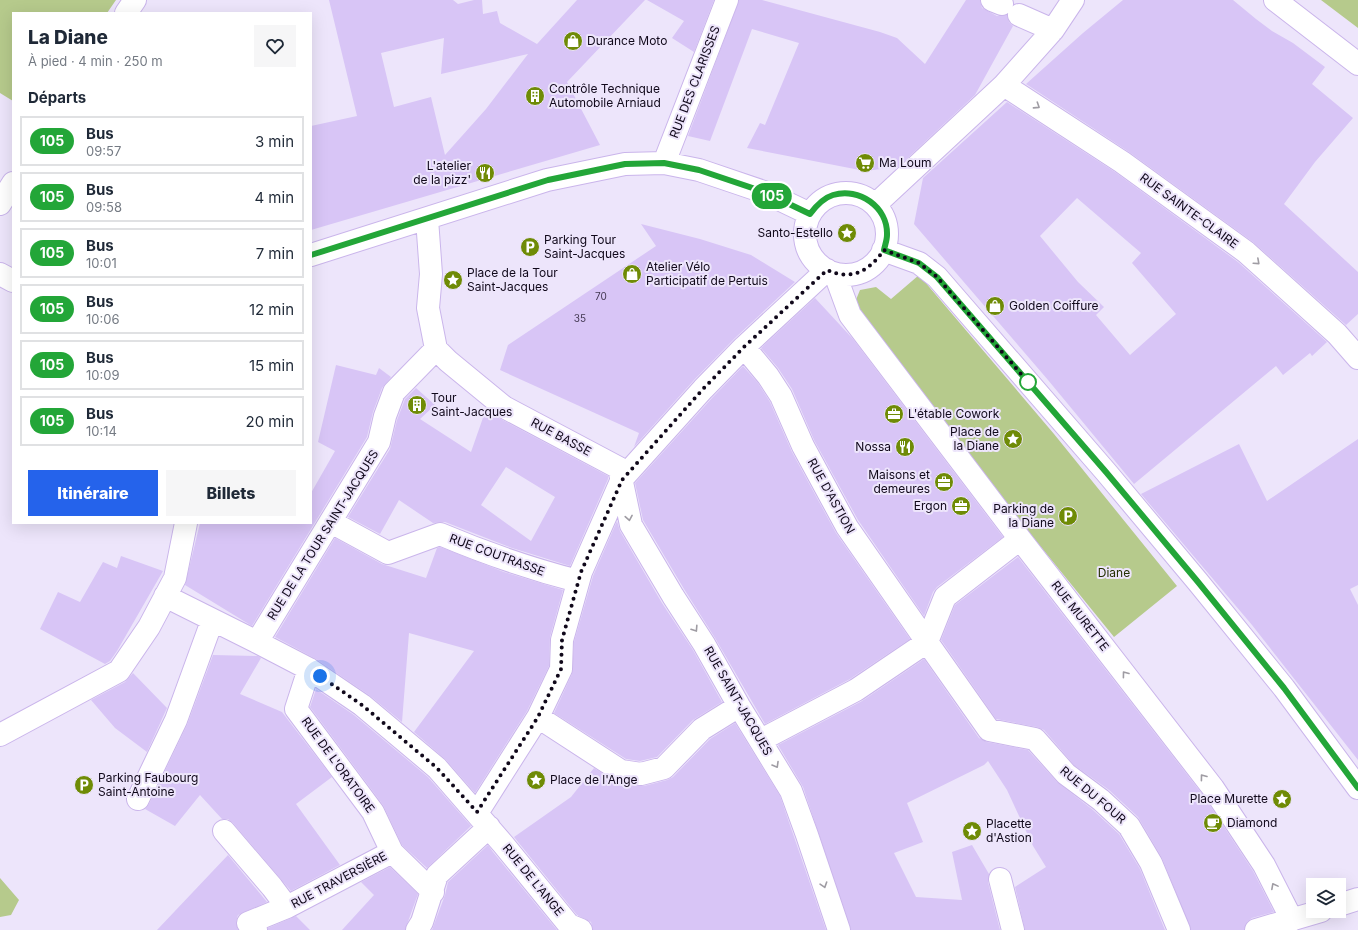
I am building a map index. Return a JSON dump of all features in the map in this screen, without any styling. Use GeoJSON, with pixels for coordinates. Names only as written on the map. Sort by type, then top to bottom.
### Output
{"type":"FeatureCollection","features":[{"type":"Feature","properties":{"kind":"street"},"geometry":{"type":"LineString","coordinates":[[127,12],[135,0]]}},
{"type":"Feature","properties":{"kind":"street","name":"RUE DES CLARISSES"},"geometry":{"type":"LineString","coordinates":[[664,163],[727,0]]}},
{"type":"Feature","properties":{"kind":"street"},"geometry":{"type":"LineString","coordinates":[[875,205],[1004,85],[1053,30],[1073,0]]}},
{"type":"Feature","properties":{"kind":"street"},"geometry":{"type":"LineString","coordinates":[[1275,0],[1358,64]]}},
{"type":"Feature","properties":{"kind":"street"},"geometry":{"type":"LineString","coordinates":[[1004,6],[1053,30]]}},
{"type":"Feature","properties":{"kind":"street","name":"RUE SAINTE-CLAIRE"},"geometry":{"type":"LineString","coordinates":[[1004,85],[1122,162],[1246,252],[1337,334],[1358,358]]}},
{"type":"Feature","properties":{"kind":"street"},"geometry":{"type":"LineString","coordinates":[[312,255],[548,180],[625,164],[664,163],[699,170],[764,192],[810,214]]}},
{"type":"Feature","properties":{"kind":"street"},"geometry":{"type":"LineString","coordinates":[[0,204],[12,185]]}},
{"type":"Feature","properties":{"kind":"street"},"geometry":{"type":"LineString","coordinates":[[848,192],[863,196],[875,205],[884,218],[887,234],[884,250],[875,262],[864,271],[849,275],[831,272],[816,262],[809,252],[805,239],[806,226],[810,214],[819,202],[833,195],[848,192]]}},
{"type":"Feature","properties":{"kind":"street"},"geometry":{"type":"LineString","coordinates":[[427,219],[431,274],[428,308],[436,349]]}},
{"type":"Feature","properties":{"kind":"street"},"geometry":{"type":"LineString","coordinates":[[884,250],[914,268],[937,277],[1106,472],[1284,688],[1358,788]]}},
{"type":"Feature","properties":{"kind":"street"},"geometry":{"type":"LineString","coordinates":[[417,930],[422,922],[433,892],[437,875],[483,820],[538,717],[561,669],[562,640],[578,581],[622,480],[703,389],[744,347],[831,272]]}},
{"type":"Feature","properties":{"kind":"street","name":"RUE MURETTE"},"geometry":{"type":"LineString","coordinates":[[831,272],[850,315],[857,318],[1020,539],[1212,788],[1264,866],[1292,920]]}},
{"type":"Feature","properties":{"kind":"street"},"geometry":{"type":"LineString","coordinates":[[0,274],[12,280]]}},
{"type":"Feature","properties":{"kind":"street","name":"RUE D'ASTION"},"geometry":{"type":"LineString","coordinates":[[744,347],[768,376],[781,396],[803,446],[847,528],[927,642]]}},
{"type":"Feature","properties":{"kind":"street","name":"RUE BASSE"},"geometry":{"type":"LineString","coordinates":[[436,349],[456,368],[504,407],[619,468],[622,480]]}},
{"type":"Feature","properties":{"kind":"street","name":"RUE DE LA TOUR SAINT-JACQUES"},"geometry":{"type":"LineString","coordinates":[[257,642],[380,442],[385,416],[394,392],[436,349]]}},
{"type":"Feature","properties":{"kind":"street","name":"RUE SAINT-JACQUES"},"geometry":{"type":"LineString","coordinates":[[622,480],[631,525],[673,596],[704,644],[739,706],[762,740],[791,791],[839,930]]}},
{"type":"Feature","properties":{"kind":"street","name":"RUE COUTRASSE"},"geometry":{"type":"LineString","coordinates":[[331,522],[388,553],[440,534],[483,553],[578,581]]}},
{"type":"Feature","properties":{"kind":"street"},"geometry":{"type":"LineString","coordinates":[[0,735],[119,671],[149,627],[174,578],[186,524]]}},
{"type":"Feature","properties":{"kind":"street"},"geometry":{"type":"LineString","coordinates":[[762,740],[856,690],[927,642],[945,597],[1020,539]]}},
{"type":"Feature","properties":{"kind":"street","name":"RUE DE L'ANGE"},"geometry":{"type":"LineString","coordinates":[[164,596],[309,669],[362,705],[437,768],[483,820],[573,928]]}},
{"type":"Feature","properties":{"kind":"street"},"geometry":{"type":"LineString","coordinates":[[138,799],[176,720],[212,621]]}},
{"type":"Feature","properties":{"kind":"street","name":"RUE DU FOUR"},"geometry":{"type":"LineString","coordinates":[[927,642],[989,730],[1034,739],[1066,774],[1101,800],[1129,826],[1151,863],[1179,930]]}},
{"type":"Feature","properties":{"kind":"street","name":"RUE DE L'ORATOIRE"},"geometry":{"type":"LineString","coordinates":[[309,669],[296,709],[373,812],[392,852],[433,892]]}},
{"type":"Feature","properties":{"kind":"street"},"geometry":{"type":"LineString","coordinates":[[538,717],[621,771],[641,774],[664,768],[702,729],[739,706]]}},
{"type":"Feature","properties":{"kind":"street"},"geometry":{"type":"LineString","coordinates":[[224,832],[272,887],[287,908]]}},
{"type":"Feature","properties":{"kind":"street","name":"RUE TRAVERSIÈRE"},"geometry":{"type":"LineString","coordinates":[[256,930],[248,924],[287,908],[392,852]]}},
{"type":"Feature","properties":{"kind":"street"},"geometry":{"type":"LineString","coordinates":[[1000,879],[1013,930]]}},
{"type":"Feature","properties":{"kind":"street"},"geometry":{"type":"LineString","coordinates":[[1346,903],[1358,899]]}},
{"type":"Feature","properties":{"kind":"street"},"geometry":{"type":"LineString","coordinates":[[1256,930],[1306,916]]}},
{"type":"Feature","properties":{"kind":"green space"},"geometry":{"type":"Polygon","coordinates":[[[0,0],[116,0],[108,12],[12,12],[12,100],[0,93],[0,0]]]}},
{"type":"Feature","properties":{"kind":"green space"},"geometry":{"type":"Polygon","coordinates":[[[1321,0],[1358,0],[1358,28],[1321,0]]]}},
{"type":"Feature","properties":{"kind":"green space","name":"Diane"},"geometry":{"type":"Polygon","coordinates":[[[919,275],[1054,434],[1177,586],[1114,637],[993,488],[853,307],[860,290],[876,287],[891,299],[919,275]]]}},
{"type":"Feature","properties":{"kind":"green space"},"geometry":{"type":"Polygon","coordinates":[[[0,878],[19,900],[11,915],[0,917],[0,878]]]}},
{"type":"Feature","properties":{"kind":"building"},"geometry":{"type":"Polygon","coordinates":[[[329,0],[453,0],[458,4],[474,0],[482,0],[483,14],[497,11],[500,23],[537,44],[577,0],[645,0],[567,82],[600,145],[312,230],[312,126],[357,116],[329,0]],[[444,38],[381,53],[394,107],[431,97],[445,155],[486,109],[528,54],[441,74],[444,38]]]}},
{"type":"Feature","properties":{"kind":"building"},"geometry":{"type":"Polygon","coordinates":[[[647,0],[714,0],[694,52],[672,38],[684,21],[647,0]]]}},
{"type":"Feature","properties":{"kind":"building"},"geometry":{"type":"Polygon","coordinates":[[[739,0],[762,0],[880,32],[897,38],[925,64],[966,0],[980,0],[982,8],[997,16],[1007,15],[1009,22],[1013,26],[975,95],[898,167],[865,171],[747,148],[760,123],[765,125],[799,43],[752,29],[710,141],[688,136],[739,0]]]}},
{"type":"Feature","properties":{"kind":"building"},"geometry":{"type":"Polygon","coordinates":[[[1123,0],[1233,0],[1272,31],[1293,43],[1325,67],[1312,84],[1353,118],[1315,162],[1284,204],[1358,272],[1358,314],[1346,325],[1253,242],[1129,152],[1026,84],[1083,33],[1123,0]]]}},
{"type":"Feature","properties":{"kind":"building"},"geometry":{"type":"Polygon","coordinates":[[[1007,102],[1115,172],[1238,262],[1327,342],[1312,356],[1310,353],[1283,375],[1276,366],[1134,484],[1048,380],[914,224],[923,178],[1007,102]],[[1077,198],[1040,236],[1078,282],[1104,307],[1096,315],[1130,355],[1176,314],[1132,263],[1141,253],[1077,198]]]}},
{"type":"Feature","properties":{"kind":"building"},"geometry":{"type":"Polygon","coordinates":[[[641,224],[700,239],[751,255],[795,282],[735,338],[694,380],[634,447],[639,433],[500,370],[508,345],[656,246],[641,224]]]}},
{"type":"Feature","properties":{"kind":"building"},"geometry":{"type":"Polygon","coordinates":[[[815,298],[853,339],[1003,537],[937,587],[933,592],[924,616],[858,520],[814,440],[792,389],[778,368],[761,348],[815,298]]]}},
{"type":"Feature","properties":{"kind":"building"},"geometry":{"type":"Polygon","coordinates":[[[336,365],[376,375],[379,368],[391,377],[382,388],[373,412],[367,437],[252,626],[185,585],[200,524],[312,524],[312,491],[335,451],[318,442],[336,365]]]}},
{"type":"Feature","properties":{"kind":"building"},"geometry":{"type":"Polygon","coordinates":[[[743,366],[758,383],[770,402],[792,452],[836,533],[910,639],[850,679],[765,724],[715,638],[643,520],[635,483],[743,366]]]}},
{"type":"Feature","properties":{"kind":"building"},"geometry":{"type":"Polygon","coordinates":[[[416,388],[435,405],[420,419],[471,452],[485,412],[608,476],[570,566],[512,548],[445,522],[433,523],[399,500],[380,534],[348,517],[390,449],[397,420],[405,399],[416,388]],[[506,467],[481,505],[531,541],[555,497],[506,467]]]}},
{"type":"Feature","properties":{"kind":"building"},"geometry":{"type":"Polygon","coordinates":[[[1358,439],[1358,585],[1350,589],[1358,605],[1358,760],[1252,625],[1141,494],[1239,444],[1267,501],[1358,439]]]}},
{"type":"Feature","properties":{"kind":"building"},"geometry":{"type":"Polygon","coordinates":[[[617,521],[620,531],[662,603],[693,650],[722,702],[693,720],[657,757],[640,761],[626,759],[554,713],[572,674],[574,642],[593,576],[617,521]]]}},
{"type":"Feature","properties":{"kind":"building"},"geometry":{"type":"Polygon","coordinates":[[[335,538],[382,564],[426,578],[437,548],[440,547],[504,572],[563,590],[550,637],[549,666],[527,711],[475,793],[446,760],[414,732],[474,651],[409,633],[402,722],[369,695],[316,659],[275,637],[335,538]]]}},
{"type":"Feature","properties":{"kind":"building"},"geometry":{"type":"Polygon","coordinates":[[[121,556],[163,571],[117,651],[110,661],[105,664],[40,629],[58,592],[80,602],[103,562],[117,568],[121,556]]]}},
{"type":"Feature","properties":{"kind":"building"},"geometry":{"type":"Polygon","coordinates":[[[1018,557],[1203,795],[1253,871],[1274,912],[1252,918],[1247,922],[1244,930],[1191,930],[1162,858],[1138,817],[1109,790],[1074,765],[1044,730],[1037,727],[996,719],[941,640],[955,605],[1018,557]]]}},
{"type":"Feature","properties":{"kind":"building"},"geometry":{"type":"Polygon","coordinates":[[[213,655],[258,656],[261,658],[240,694],[282,712],[332,777],[296,804],[340,865],[291,891],[233,823],[228,819],[222,819],[200,795],[175,826],[145,809],[149,804],[187,725],[213,655]]]}},
{"type":"Feature","properties":{"kind":"building"},"geometry":{"type":"Polygon","coordinates":[[[924,659],[979,738],[987,742],[1028,750],[1057,782],[1093,810],[1119,834],[1140,869],[1165,930],[1025,930],[1015,887],[1046,867],[1033,846],[1007,790],[988,761],[984,765],[907,803],[923,842],[894,853],[916,897],[962,900],[952,852],[972,845],[989,874],[988,882],[1000,930],[851,930],[803,787],[778,745],[862,701],[924,659]]]}},
{"type":"Feature","properties":{"kind":"building"},"geometry":{"type":"Polygon","coordinates":[[[133,673],[167,708],[147,752],[115,728],[91,700],[125,682],[133,673]]]}},
{"type":"Feature","properties":{"kind":"building"},"geometry":{"type":"Polygon","coordinates":[[[316,689],[354,715],[428,777],[471,826],[427,868],[402,845],[383,805],[310,707],[316,689]]]}},
{"type":"Feature","properties":{"kind":"building"},"geometry":{"type":"Polygon","coordinates":[[[735,723],[780,796],[826,930],[593,930],[591,922],[577,915],[514,837],[571,797],[594,768],[619,783],[644,786],[667,780],[673,777],[710,739],[735,723]]]}},
{"type":"Feature","properties":{"kind":"building"},"geometry":{"type":"Polygon","coordinates":[[[488,845],[557,930],[432,930],[445,895],[448,882],[488,845]]]}},
{"type":"Feature","properties":{"kind":"building"},"geometry":{"type":"Polygon","coordinates":[[[228,855],[267,902],[238,915],[236,921],[238,930],[157,930],[228,855]]]}},
{"type":"Feature","properties":{"kind":"building"},"geometry":{"type":"Polygon","coordinates":[[[390,867],[418,894],[405,930],[342,930],[374,895],[361,882],[390,867]]]}},
{"type":"Feature","properties":{"kind":"building"},"geometry":{"type":"Polygon","coordinates":[[[296,916],[310,930],[268,930],[268,928],[296,916]]]}},
{"type":"Feature","properties":{"kind":"bus line","name":"105"},"geometry":{"type":"LineString","coordinates":[[312,255],[548,180],[625,164],[664,163],[699,170],[764,192],[810,214],[819,202],[833,195],[848,192],[863,196],[875,205],[884,218],[887,234],[884,250],[919,263],[937,277],[1106,472],[1198,582],[1284,688],[1358,788]]}},
{"type":"Feature","properties":{"kind":"place","name":"Durance Moto"},"geometry":{"type":"Point","coordinates":[573,41]}},
{"type":"Feature","properties":{"kind":"place","name":"Contrôle Technique Automobile Arniaud"},"geometry":{"type":"Point","coordinates":[535,96]}},
{"type":"Feature","properties":{"kind":"place","name":"Ma Loum"},"geometry":{"type":"Point","coordinates":[865,163]}},
{"type":"Feature","properties":{"kind":"place","name":"L'atelier de la pizz'"},"geometry":{"type":"Point","coordinates":[485,173]}},
{"type":"Feature","properties":{"kind":"place","name":"Santo-Estello"},"geometry":{"type":"Point","coordinates":[847,233]}},
{"type":"Feature","properties":{"kind":"place","name":"Parking Tour Saint-Jacques"},"geometry":{"type":"Point","coordinates":[530,247]}},
{"type":"Feature","properties":{"kind":"place","name":"Atelier Vélo Participatif de Pertuis"},"geometry":{"type":"Point","coordinates":[632,274]}},
{"type":"Feature","properties":{"kind":"place","name":"Place de la Tour Saint-Jacques"},"geometry":{"type":"Point","coordinates":[453,280]}},
{"type":"Feature","properties":{"kind":"place","name":"Golden Coiffure"},"geometry":{"type":"Point","coordinates":[995,306]}},
{"type":"Feature","properties":{"kind":"place","name":"Tour Saint-Jacques"},"geometry":{"type":"Point","coordinates":[417,405]}},
{"type":"Feature","properties":{"kind":"place","name":"L'étable Cowork"},"geometry":{"type":"Point","coordinates":[894,414]}},
{"type":"Feature","properties":{"kind":"place","name":"Place de la Diane"},"geometry":{"type":"Point","coordinates":[1013,439]}},
{"type":"Feature","properties":{"kind":"place","name":"Nossa"},"geometry":{"type":"Point","coordinates":[905,447]}},
{"type":"Feature","properties":{"kind":"place","name":"Maisons et demeures"},"geometry":{"type":"Point","coordinates":[944,482]}},
{"type":"Feature","properties":{"kind":"place","name":"Ergon"},"geometry":{"type":"Point","coordinates":[961,506]}},
{"type":"Feature","properties":{"kind":"place","name":"Parking de la Diane"},"geometry":{"type":"Point","coordinates":[1068,516]}},
{"type":"Feature","properties":{"kind":"place","name":"Place de l'Ange"},"geometry":{"type":"Point","coordinates":[536,780]}},
{"type":"Feature","properties":{"kind":"place","name":"Parking Faubourg Saint-Antoine"},"geometry":{"type":"Point","coordinates":[84,785]}},
{"type":"Feature","properties":{"kind":"place","name":"Place Murette"},"geometry":{"type":"Point","coordinates":[1282,799]}},
{"type":"Feature","properties":{"kind":"place","name":"Diamond"},"geometry":{"type":"Point","coordinates":[1213,823]}},
{"type":"Feature","properties":{"kind":"place","name":"Placette d'Astion"},"geometry":{"type":"Point","coordinates":[972,831]}},
{"type":"Feature","properties":{"kind":"route"},"geometry":{"type":"LineString","coordinates":[[320,676],[362,705],[437,768],[477,812],[538,717],[561,669],[562,640],[581,572],[622,480],[703,389],[744,347],[827,270],[834,274],[849,275],[864,271],[875,262],[884,250],[919,263],[937,277],[1028,382]]}}]}
